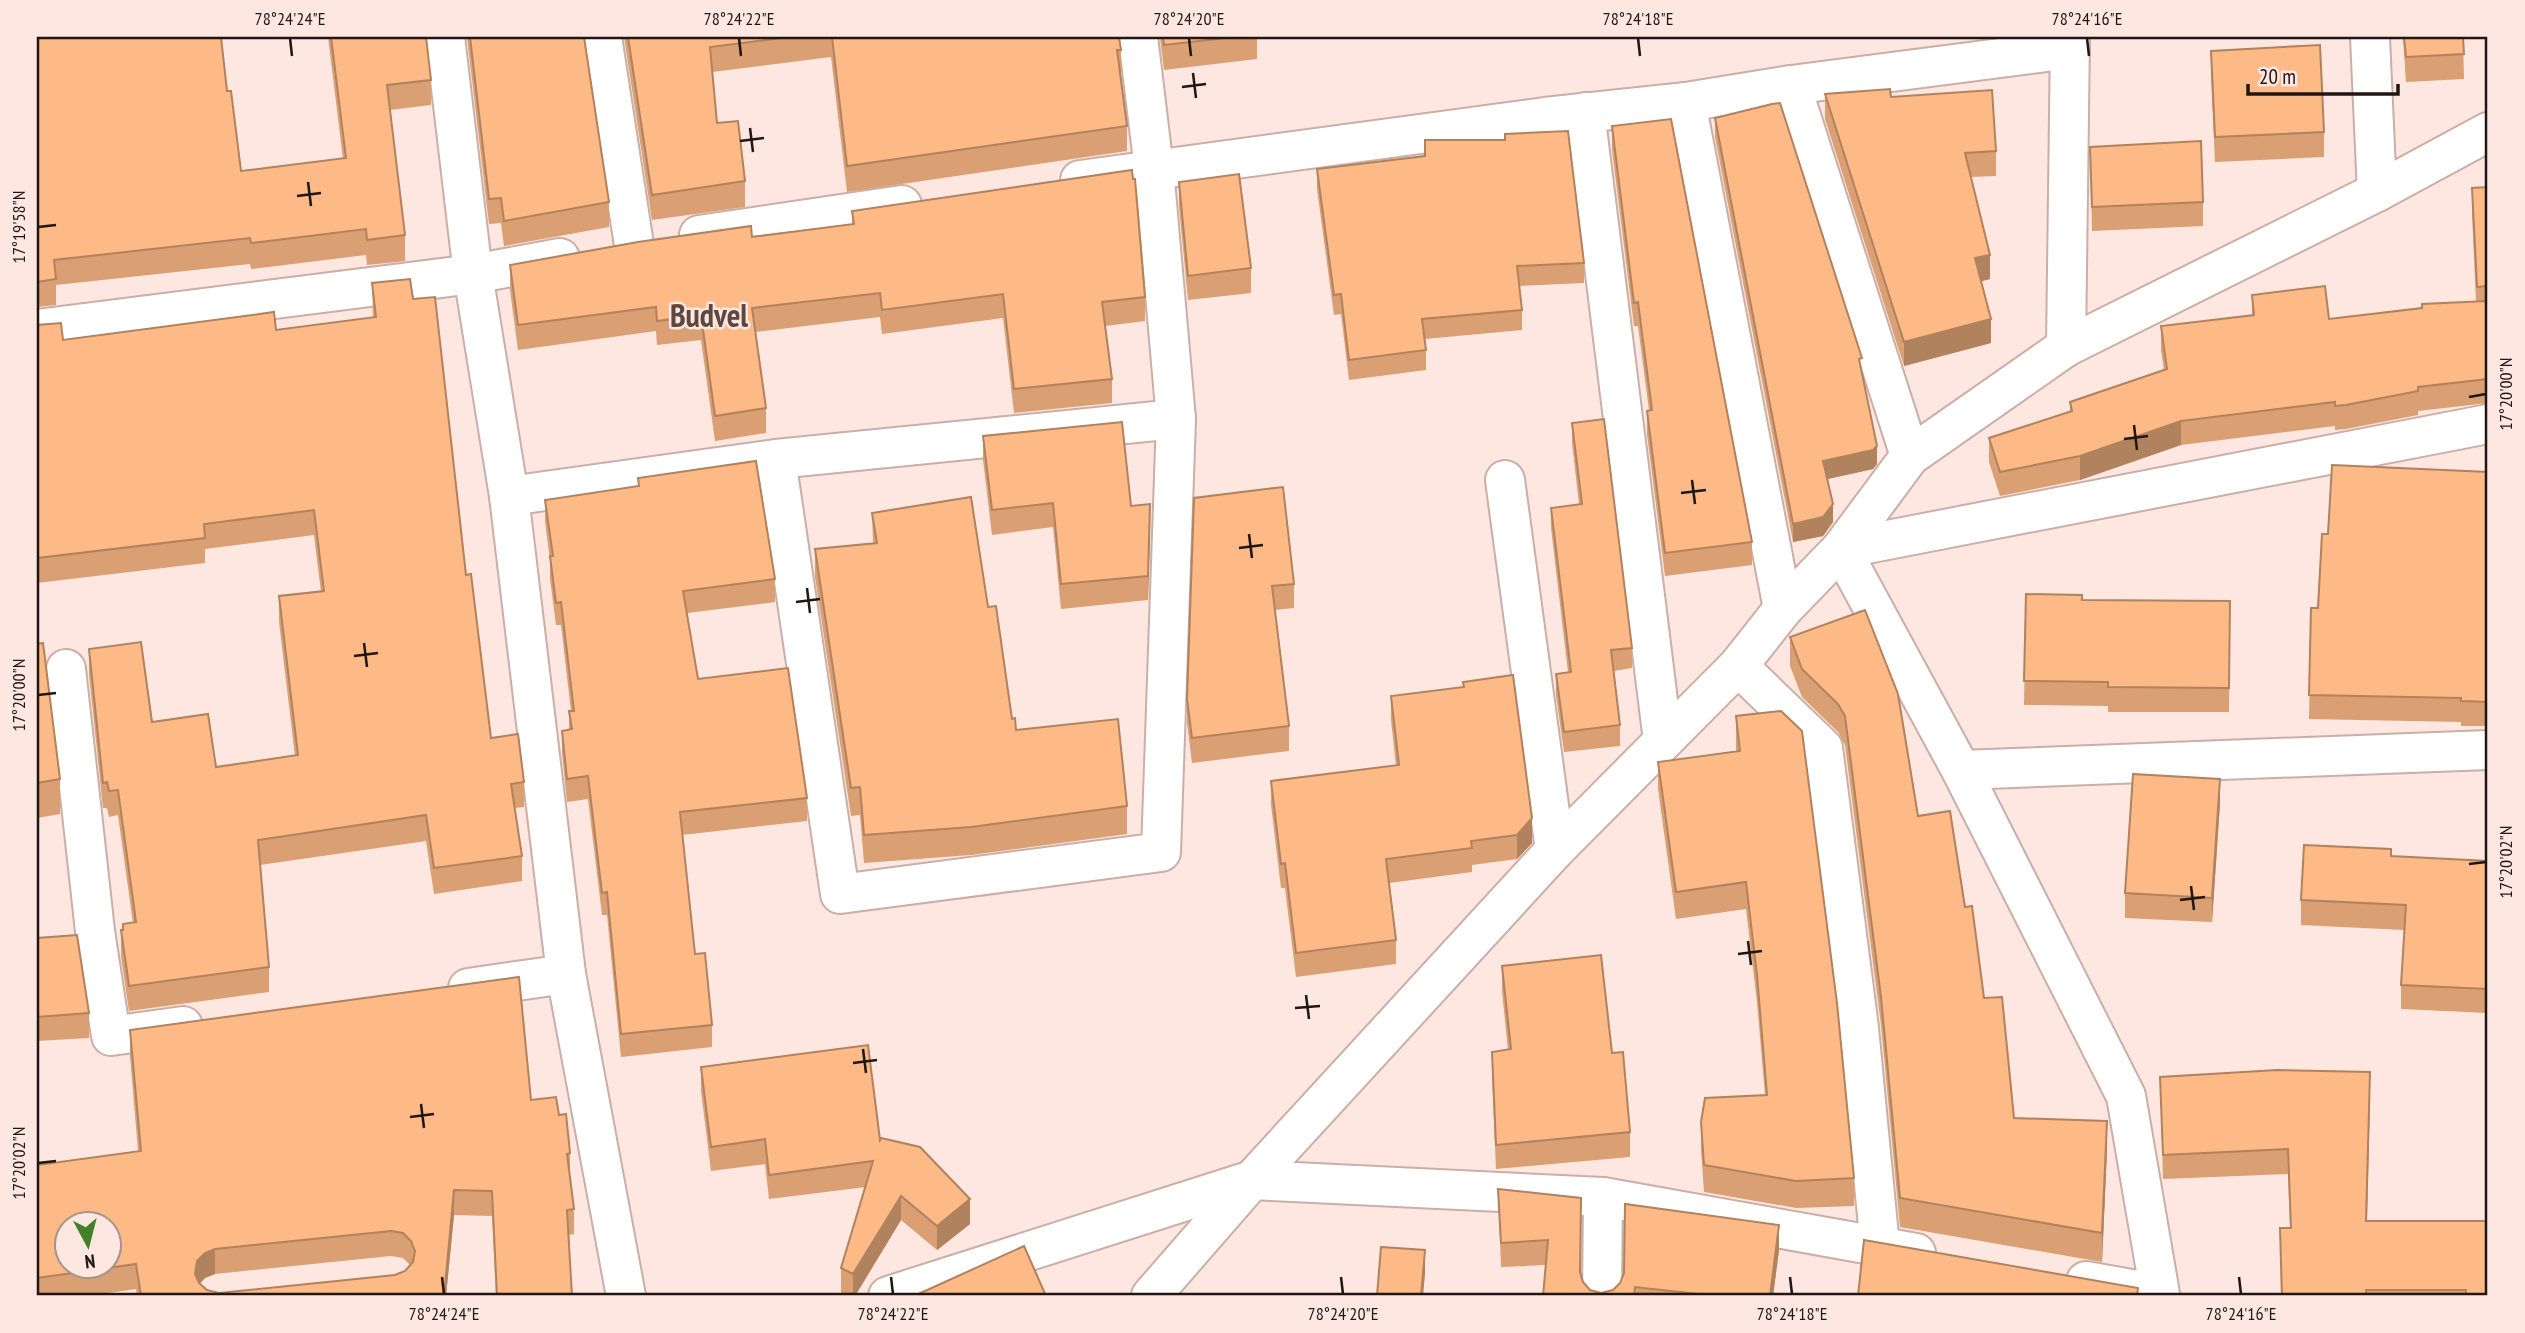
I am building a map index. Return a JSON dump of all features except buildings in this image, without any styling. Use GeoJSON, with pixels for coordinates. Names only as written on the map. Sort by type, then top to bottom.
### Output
{"type":"FeatureCollection","features":[{"type":"Feature","properties":{"kind":"street"},"geometry":{"type":"LineString","coordinates":[[445,37],[473,274],[509,496],[566,974],[626,1296]]}},
{"type":"Feature","properties":{"kind":"street"},"geometry":{"type":"LineString","coordinates":[[602,37],[634,244]]}},
{"type":"Feature","properties":{"kind":"street"},"geometry":{"type":"LineString","coordinates":[[776,459],[840,894],[1161,852],[1176,419],[1154,169],[1138,37]]}},
{"type":"Feature","properties":{"kind":"street"},"geometry":{"type":"LineString","coordinates":[[2370,37],[2377,192]]}},
{"type":"Feature","properties":{"kind":"street"},"geometry":{"type":"LineString","coordinates":[[1044,185],[1585,112],[1686,102],[2070,43],[2066,347]]}},
{"type":"Feature","properties":{"kind":"street"},"geometry":{"type":"LineString","coordinates":[[1791,85],[1910,456]]}},
{"type":"Feature","properties":{"kind":"street"},"geometry":{"type":"LineString","coordinates":[[1686,102],[1783,609]]}},
{"type":"Feature","properties":{"kind":"street"},"geometry":{"type":"LineString","coordinates":[[1585,112],[1662,741]]}},
{"type":"Feature","properties":{"kind":"street"},"geometry":{"type":"LineString","coordinates":[[1151,1296],[1252,1180],[1555,850],[1738,666],[1783,609],[1841,549],[1910,456],[2066,347],[2377,192],[2488,132]]}},
{"type":"Feature","properties":{"kind":"street"},"geometry":{"type":"LineString","coordinates":[[37,329],[473,274],[634,244],[935,201]]}},
{"type":"Feature","properties":{"kind":"street"},"geometry":{"type":"LineString","coordinates":[[509,496],[776,459],[1176,419]]}},
{"type":"Feature","properties":{"kind":"street"},"geometry":{"type":"LineString","coordinates":[[1841,549],[2488,424]]}},
{"type":"Feature","properties":{"kind":"street"},"geometry":{"type":"LineString","coordinates":[[1505,480],[1555,850]]}},
{"type":"Feature","properties":{"kind":"street"},"geometry":{"type":"LineString","coordinates":[[1841,549],[1961,770],[2126,1096],[2162,1295],[2053,1276]]}},
{"type":"Feature","properties":{"kind":"street"},"geometry":{"type":"LineString","coordinates":[[1738,666],[1823,748],[1859,1028],[1880,1247]]}},
{"type":"Feature","properties":{"kind":"street"},"geometry":{"type":"LineString","coordinates":[[66,669],[77,934],[111,1036],[222,1021]]}},
{"type":"Feature","properties":{"kind":"street"},"geometry":{"type":"LineString","coordinates":[[1961,770],[2488,750]]}},
{"type":"Feature","properties":{"kind":"street"},"geometry":{"type":"LineString","coordinates":[[429,993],[566,974]]}},
{"type":"Feature","properties":{"kind":"street"},"geometry":{"type":"LineString","coordinates":[[888,1296],[1252,1180],[1603,1197],[1947,1258]]}},
{"type":"Feature","properties":{"kind":"street"},"geometry":{"type":"LineString","coordinates":[[1602,1296],[1603,1197]]}},
{"type":"Feature","properties":{"kind":"district","name":"Budvel"},"geometry":{"type":"Point","coordinates":[709,315]}}]}
